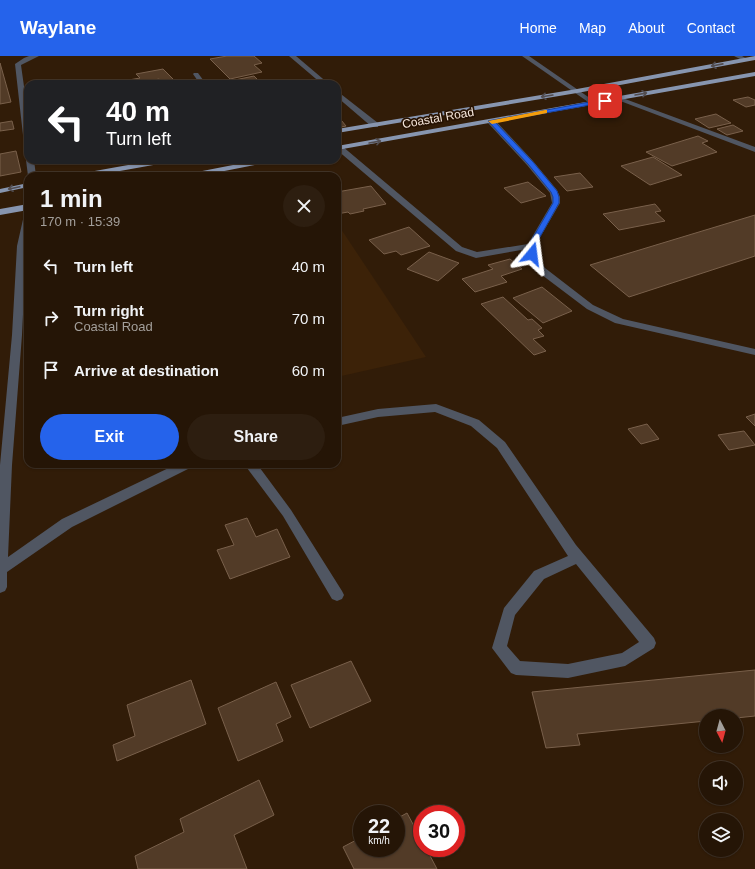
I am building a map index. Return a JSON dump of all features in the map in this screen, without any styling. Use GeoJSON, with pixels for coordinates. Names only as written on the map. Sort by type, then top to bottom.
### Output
{"type":"FeatureCollection","features":[{"type":"Feature","properties":{"kind":"highway","name":"Coastal Road"},"geometry":{"type":"LineString","coordinates":[[341,130],[577,92],[755,58]]}},
{"type":"Feature","properties":{"kind":"highway","name":"Coastal Road"},"geometry":{"type":"LineString","coordinates":[[341,147],[755,74]]}},
{"type":"Feature","properties":{"kind":"highway"},"geometry":{"type":"LineString","coordinates":[[101,172],[147,164]]}},
{"type":"Feature","properties":{"kind":"highway"},"geometry":{"type":"LineString","coordinates":[[208,172],[249,164]]}},
{"type":"Feature","properties":{"kind":"highway"},"geometry":{"type":"LineString","coordinates":[[0,191],[24,186]]}},
{"type":"Feature","properties":{"kind":"highway"},"geometry":{"type":"LineString","coordinates":[[0,212],[24,208]]}},
{"type":"Feature","properties":{"kind":"street"},"geometry":{"type":"LineString","coordinates":[[24,112],[18,64],[26,59],[36,56]]}},
{"type":"Feature","properties":{"kind":"street"},"geometry":{"type":"LineString","coordinates":[[292,56],[321,80]]}},
{"type":"Feature","properties":{"kind":"street"},"geometry":{"type":"LineString","coordinates":[[524,56],[593,103]]}},
{"type":"Feature","properties":{"kind":"street"},"geometry":{"type":"LineString","coordinates":[[737,56],[746,60]]}},
{"type":"Feature","properties":{"kind":"street"},"geometry":{"type":"LineString","coordinates":[[196,74],[200,80]]}},
{"type":"Feature","properties":{"kind":"street"},"geometry":{"type":"LineString","coordinates":[[341,96],[375,125]]}},
{"type":"Feature","properties":{"kind":"street"},"geometry":{"type":"LineString","coordinates":[[617,98],[755,150]]}},
{"type":"Feature","properties":{"kind":"street"},"geometry":{"type":"LineString","coordinates":[[491,121],[530,163],[554,192],[556,197],[556,203],[531,246],[532,254],[541,270],[590,307],[602,314],[637,326],[755,352]]}},
{"type":"Feature","properties":{"kind":"street"},"geometry":{"type":"LineString","coordinates":[[341,151],[459,249],[476,255],[531,246]]}},
{"type":"Feature","properties":{"kind":"street"},"geometry":{"type":"LineString","coordinates":[[0,587],[6,465],[17,335],[21,246],[24,233]]}},
{"type":"Feature","properties":{"kind":"street"},"geometry":{"type":"LineString","coordinates":[[341,421],[378,413],[436,408],[475,423],[501,445],[577,558],[539,575],[509,612],[499,648],[516,668],[568,671],[625,659],[649,643],[571,549]]}},
{"type":"Feature","properties":{"kind":"street"},"geometry":{"type":"LineString","coordinates":[[1,570],[67,523],[180,468]]}},
{"type":"Feature","properties":{"kind":"street"},"geometry":{"type":"LineString","coordinates":[[253,468],[286,513],[337,595]]}},
{"type":"Feature","properties":{"kind":"shaded area"},"geometry":{"type":"Polygon","coordinates":[[[341,229],[426,357],[341,376],[341,229]]]}},
{"type":"Feature","properties":{"kind":"building"},"geometry":{"type":"Polygon","coordinates":[[[227,56],[254,56],[262,63],[254,65],[262,72],[230,79],[210,59],[227,56]]]}},
{"type":"Feature","properties":{"kind":"building"},"geometry":{"type":"Polygon","coordinates":[[[0,63],[11,102],[0,104],[0,63]]]}},
{"type":"Feature","properties":{"kind":"building"},"geometry":{"type":"Polygon","coordinates":[[[163,69],[174,80],[129,80],[140,78],[136,74],[163,69]]]}},
{"type":"Feature","properties":{"kind":"building"},"geometry":{"type":"Polygon","coordinates":[[[254,76],[258,80],[235,80],[254,76]]]}},
{"type":"Feature","properties":{"kind":"building"},"geometry":{"type":"Polygon","coordinates":[[[748,97],[755,100],[755,105],[746,107],[733,100],[748,97]]]}},
{"type":"Feature","properties":{"kind":"building"},"geometry":{"type":"Polygon","coordinates":[[[716,114],[731,123],[709,128],[695,119],[716,114]]]}},
{"type":"Feature","properties":{"kind":"building"},"geometry":{"type":"Polygon","coordinates":[[[341,120],[346,126],[341,127],[341,120]]]}},
{"type":"Feature","properties":{"kind":"building"},"geometry":{"type":"Polygon","coordinates":[[[12,121],[14,129],[0,131],[0,123],[12,121]]]}},
{"type":"Feature","properties":{"kind":"building"},"geometry":{"type":"Polygon","coordinates":[[[733,125],[743,131],[727,135],[717,129],[733,125]]]}},
{"type":"Feature","properties":{"kind":"building"},"geometry":{"type":"Polygon","coordinates":[[[698,136],[708,141],[702,143],[717,152],[672,166],[646,152],[698,136]]]}},
{"type":"Feature","properties":{"kind":"building"},"geometry":{"type":"Polygon","coordinates":[[[16,151],[21,172],[0,176],[0,154],[16,151]]]}},
{"type":"Feature","properties":{"kind":"building"},"geometry":{"type":"Polygon","coordinates":[[[653,157],[682,175],[650,185],[621,166],[653,157]]]}},
{"type":"Feature","properties":{"kind":"building"},"geometry":{"type":"Polygon","coordinates":[[[580,173],[593,187],[567,191],[554,177],[580,173]]]}},
{"type":"Feature","properties":{"kind":"building"},"geometry":{"type":"Polygon","coordinates":[[[528,182],[546,196],[521,203],[504,188],[528,182]]]}},
{"type":"Feature","properties":{"kind":"building"},"geometry":{"type":"Polygon","coordinates":[[[371,186],[386,204],[363,209],[364,211],[350,214],[348,212],[341,213],[341,191],[371,186]]]}},
{"type":"Feature","properties":{"kind":"building"},"geometry":{"type":"Polygon","coordinates":[[[655,204],[661,211],[655,212],[665,221],[619,230],[603,214],[655,204]]]}},
{"type":"Feature","properties":{"kind":"building"},"geometry":{"type":"Polygon","coordinates":[[[755,215],[755,256],[629,297],[590,265],[755,215]]]}},
{"type":"Feature","properties":{"kind":"building"},"geometry":{"type":"Polygon","coordinates":[[[409,227],[430,246],[401,255],[396,251],[384,254],[369,240],[409,227]]]}},
{"type":"Feature","properties":{"kind":"building"},"geometry":{"type":"Polygon","coordinates":[[[429,252],[459,263],[438,281],[407,269],[429,252]]]}},
{"type":"Feature","properties":{"kind":"building"},"geometry":{"type":"Polygon","coordinates":[[[510,259],[522,269],[501,276],[507,282],[475,292],[462,279],[493,269],[488,265],[510,259]]]}},
{"type":"Feature","properties":{"kind":"building"},"geometry":{"type":"Polygon","coordinates":[[[542,287],[572,311],[543,323],[513,298],[542,287]]]}},
{"type":"Feature","properties":{"kind":"building"},"geometry":{"type":"Polygon","coordinates":[[[503,297],[528,320],[532,319],[542,328],[538,330],[544,336],[533,339],[546,351],[534,355],[481,304],[503,297]]]}},
{"type":"Feature","properties":{"kind":"building"},"geometry":{"type":"Polygon","coordinates":[[[755,414],[755,426],[746,417],[755,414]]]}},
{"type":"Feature","properties":{"kind":"building"},"geometry":{"type":"Polygon","coordinates":[[[647,424],[659,439],[641,444],[628,429],[647,424]]]}},
{"type":"Feature","properties":{"kind":"building"},"geometry":{"type":"Polygon","coordinates":[[[744,431],[755,445],[729,450],[718,435],[744,431]]]}},
{"type":"Feature","properties":{"kind":"building"},"geometry":{"type":"Polygon","coordinates":[[[247,518],[256,537],[277,529],[290,557],[230,579],[217,550],[234,545],[225,525],[247,518]]]}},
{"type":"Feature","properties":{"kind":"building"},"geometry":{"type":"Polygon","coordinates":[[[351,661],[371,701],[310,728],[291,685],[351,661]]]}},
{"type":"Feature","properties":{"kind":"building"},"geometry":{"type":"Polygon","coordinates":[[[755,670],[755,716],[743,717],[743,709],[699,709],[699,722],[577,734],[580,745],[546,748],[532,692],[755,670]]]}},
{"type":"Feature","properties":{"kind":"building"},"geometry":{"type":"Polygon","coordinates":[[[191,680],[206,724],[117,761],[113,745],[135,736],[127,705],[191,680]]]}},
{"type":"Feature","properties":{"kind":"building"},"geometry":{"type":"Polygon","coordinates":[[[276,682],[291,717],[276,724],[283,741],[238,761],[218,708],[276,682]]]}},
{"type":"Feature","properties":{"kind":"building"},"geometry":{"type":"Polygon","coordinates":[[[259,780],[274,815],[234,835],[247,869],[138,869],[135,856],[184,832],[180,819],[259,780]]]}},
{"type":"Feature","properties":{"kind":"building"},"geometry":{"type":"Polygon","coordinates":[[[407,813],[413,824],[413,857],[431,857],[437,869],[354,869],[343,847],[353,842],[353,857],[405,857],[405,814],[407,813]]]}},
{"type":"Feature","properties":{"kind":"slow traffic"},"geometry":{"type":"LineString","coordinates":[[492,122],[491,121],[545,111]]}},
{"type":"Feature","properties":{"kind":"route"},"geometry":{"type":"LineString","coordinates":[[532,254],[531,246],[556,203],[556,197],[554,192],[530,163],[491,121],[605,101]]}}]}
